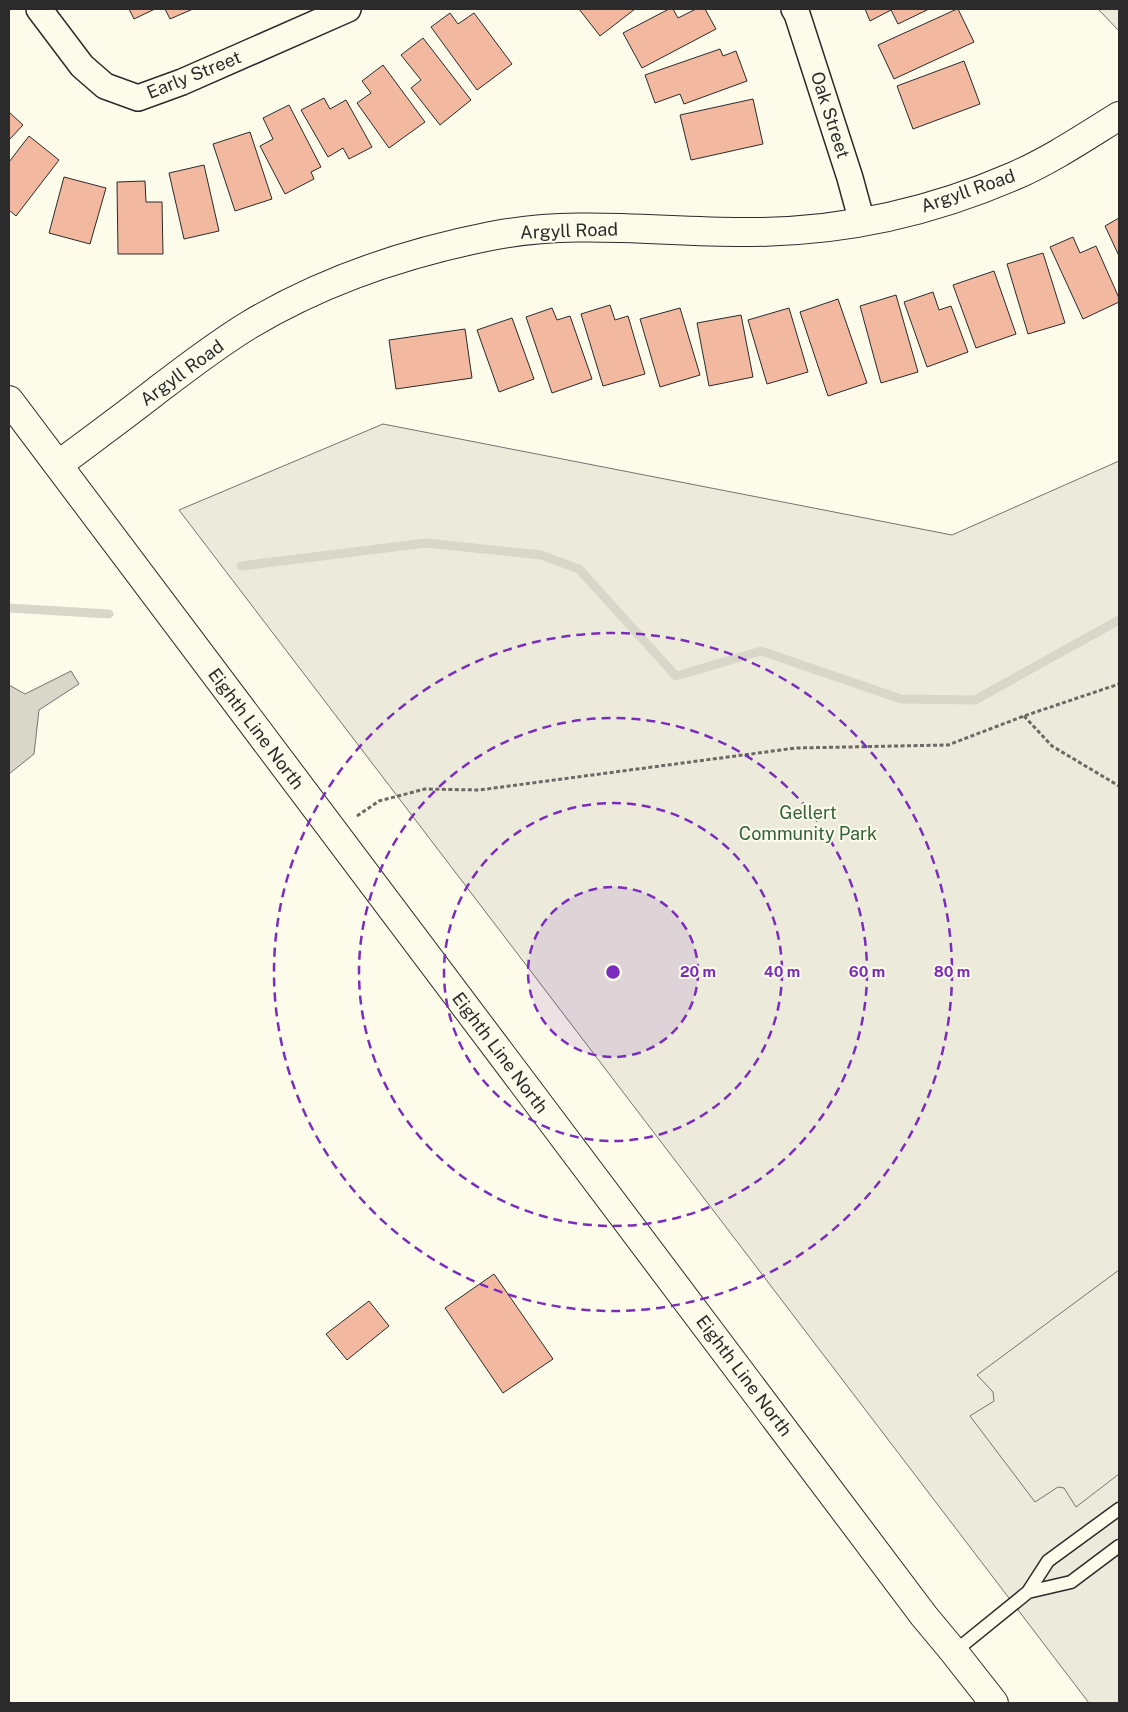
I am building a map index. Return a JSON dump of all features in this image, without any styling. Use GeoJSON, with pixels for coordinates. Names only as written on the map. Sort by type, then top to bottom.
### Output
{"type":"FeatureCollection","features":[{"type":"Feature","properties":{"kind":"street","name":"Early Street"},"geometry":{"type":"LineString","coordinates":[[39,9],[82,66],[105,86],[138,98],[182,82],[348,9]]}},
{"type":"Feature","properties":{"kind":"street","name":"Oak Street"},"geometry":{"type":"LineString","coordinates":[[794,9],[850,178],[862,222]]}},
{"type":"Feature","properties":{"kind":"street","name":"Argyll Road"},"geometry":{"type":"LineString","coordinates":[[58,465],[207,352],[248,326],[316,290],[396,259],[429,249],[494,235],[536,230],[587,228],[752,232],[820,228],[862,222],[962,196],[1015,175],[1053,156],[1119,116]]}},
{"type":"Feature","properties":{"kind":"street","name":"Eighth Line North"},"geometry":{"type":"LineString","coordinates":[[9,400],[924,1616],[994,1703]]}},
{"type":"Feature","properties":{"kind":"lane"},"geometry":{"type":"LineString","coordinates":[[954,1652],[1028,1592],[1048,1561],[1119,1509]]}},
{"type":"Feature","properties":{"kind":"lane"},"geometry":{"type":"LineString","coordinates":[[1028,1592],[1071,1582],[1119,1546]]}},
{"type":"Feature","properties":{"kind":"path"},"geometry":{"type":"LineString","coordinates":[[356,816],[379,801],[425,789],[478,790],[796,748],[948,745],[1024,716],[1119,684]]}},
{"type":"Feature","properties":{"kind":"path"},"geometry":{"type":"LineString","coordinates":[[1024,716],[1052,746],[1119,786]]}},
{"type":"Feature","properties":{"kind":"green space"},"geometry":{"type":"Polygon","coordinates":[[[1098,9],[1119,9],[1119,31],[1098,9]]]}},
{"type":"Feature","properties":{"kind":"green space","name":"Gellert Community Park"},"geometry":{"type":"Polygon","coordinates":[[[383,424],[952,535],[1119,461],[1119,1703],[1089,1703],[179,510],[383,424]]]}},
{"type":"Feature","properties":{"kind":"shaded area"},"geometry":{"type":"Polygon","coordinates":[[[71,671],[79,684],[39,710],[34,754],[9,774],[9,685],[25,694],[71,671]]]}},
{"type":"Feature","properties":{"kind":"shaded area"},"geometry":{"type":"Polygon","coordinates":[[[1119,1270],[1119,1474],[1076,1507],[1064,1488],[1058,1487],[1035,1502],[970,1416],[994,1401],[993,1392],[977,1375],[1119,1270]]]}},
{"type":"Feature","properties":{"kind":"building"},"geometry":{"type":"Polygon","coordinates":[[[129,9],[155,9],[134,19],[129,9]]]}},
{"type":"Feature","properties":{"kind":"building"},"geometry":{"type":"Polygon","coordinates":[[[165,9],[193,9],[170,19],[165,9]]]}},
{"type":"Feature","properties":{"kind":"building"},"geometry":{"type":"Polygon","coordinates":[[[579,9],[635,9],[600,36],[579,9]]]}},
{"type":"Feature","properties":{"kind":"building"},"geometry":{"type":"Polygon","coordinates":[[[669,9],[673,9],[678,18],[696,9],[705,9],[716,29],[642,68],[623,33],[669,9]]]}},
{"type":"Feature","properties":{"kind":"building"},"geometry":{"type":"Polygon","coordinates":[[[865,9],[929,9],[898,24],[891,10],[870,21],[865,9]]]}},
{"type":"Feature","properties":{"kind":"building"},"geometry":{"type":"Polygon","coordinates":[[[957,9],[974,42],[894,79],[878,45],[957,9]]]}},
{"type":"Feature","properties":{"kind":"building"},"geometry":{"type":"Polygon","coordinates":[[[450,13],[458,24],[474,13],[512,64],[477,90],[431,27],[450,13]]]}},
{"type":"Feature","properties":{"kind":"building"},"geometry":{"type":"Polygon","coordinates":[[[423,38],[471,100],[440,125],[411,88],[421,80],[401,55],[423,38]]]}},
{"type":"Feature","properties":{"kind":"building"},"geometry":{"type":"Polygon","coordinates":[[[720,49],[723,56],[736,51],[747,81],[684,104],[680,94],[655,103],[645,75],[720,49]]]}},
{"type":"Feature","properties":{"kind":"building"},"geometry":{"type":"Polygon","coordinates":[[[964,61],[980,104],[913,129],[897,86],[964,61]]]}},
{"type":"Feature","properties":{"kind":"building"},"geometry":{"type":"Polygon","coordinates":[[[383,65],[425,122],[389,148],[357,103],[371,93],[362,81],[383,65]]]}},
{"type":"Feature","properties":{"kind":"building"},"geometry":{"type":"Polygon","coordinates":[[[324,98],[330,109],[346,100],[372,147],[349,159],[343,148],[328,157],[301,110],[324,98]]]}},
{"type":"Feature","properties":{"kind":"building"},"geometry":{"type":"Polygon","coordinates":[[[753,99],[763,144],[691,160],[680,115],[753,99]]]}},
{"type":"Feature","properties":{"kind":"building"},"geometry":{"type":"Polygon","coordinates":[[[289,105],[321,167],[311,172],[314,179],[285,194],[260,146],[273,139],[263,118],[289,105]]]}},
{"type":"Feature","properties":{"kind":"building"},"geometry":{"type":"Polygon","coordinates":[[[9,112],[23,125],[9,140],[9,112]]]}},
{"type":"Feature","properties":{"kind":"building"},"geometry":{"type":"Polygon","coordinates":[[[250,132],[272,199],[235,211],[213,144],[250,132]]]}},
{"type":"Feature","properties":{"kind":"building"},"geometry":{"type":"Polygon","coordinates":[[[29,136],[59,160],[16,216],[9,210],[9,162],[29,136]]]}},
{"type":"Feature","properties":{"kind":"building"},"geometry":{"type":"Polygon","coordinates":[[[204,165],[219,231],[184,239],[169,173],[204,165]]]}},
{"type":"Feature","properties":{"kind":"building"},"geometry":{"type":"Polygon","coordinates":[[[64,177],[106,188],[90,244],[49,233],[64,177]]]}},
{"type":"Feature","properties":{"kind":"building"},"geometry":{"type":"Polygon","coordinates":[[[145,181],[146,202],[162,202],[163,254],[118,254],[117,182],[145,181]]]}},
{"type":"Feature","properties":{"kind":"building"},"geometry":{"type":"Polygon","coordinates":[[[1119,218],[1119,256],[1105,226],[1119,218]]]}},
{"type":"Feature","properties":{"kind":"building"},"geometry":{"type":"Polygon","coordinates":[[[1073,237],[1080,253],[1096,246],[1119,298],[1119,302],[1083,319],[1050,247],[1073,237]]]}},
{"type":"Feature","properties":{"kind":"building"},"geometry":{"type":"Polygon","coordinates":[[[1043,253],[1065,323],[1028,334],[1007,264],[1043,253]]]}},
{"type":"Feature","properties":{"kind":"building"},"geometry":{"type":"Polygon","coordinates":[[[994,271],[1016,334],[976,348],[953,285],[994,271]]]}},
{"type":"Feature","properties":{"kind":"building"},"geometry":{"type":"Polygon","coordinates":[[[933,292],[939,310],[951,306],[968,352],[927,367],[904,302],[933,292]]]}},
{"type":"Feature","properties":{"kind":"building"},"geometry":{"type":"Polygon","coordinates":[[[896,295],[918,372],[881,383],[860,306],[896,295]]]}},
{"type":"Feature","properties":{"kind":"building"},"geometry":{"type":"Polygon","coordinates":[[[838,299],[867,383],[828,396],[800,312],[838,299]]]}},
{"type":"Feature","properties":{"kind":"building"},"geometry":{"type":"Polygon","coordinates":[[[610,305],[615,320],[628,316],[645,374],[603,386],[581,314],[610,305]]]}},
{"type":"Feature","properties":{"kind":"building"},"geometry":{"type":"Polygon","coordinates":[[[552,308],[557,320],[570,316],[592,379],[552,393],[526,317],[552,308]]]}},
{"type":"Feature","properties":{"kind":"building"},"geometry":{"type":"Polygon","coordinates":[[[680,308],[700,375],[660,387],[640,319],[680,308]]]}},
{"type":"Feature","properties":{"kind":"building"},"geometry":{"type":"Polygon","coordinates":[[[789,308],[808,372],[767,384],[748,320],[789,308]]]}},
{"type":"Feature","properties":{"kind":"building"},"geometry":{"type":"Polygon","coordinates":[[[741,315],[753,377],[709,386],[697,323],[741,315]]]}},
{"type":"Feature","properties":{"kind":"building"},"geometry":{"type":"Polygon","coordinates":[[[512,318],[534,379],[499,392],[477,330],[512,318]]]}},
{"type":"Feature","properties":{"kind":"building"},"geometry":{"type":"Polygon","coordinates":[[[465,329],[472,378],[396,389],[389,340],[465,329]]]}},
{"type":"Feature","properties":{"kind":"building"},"geometry":{"type":"Polygon","coordinates":[[[494,1274],[553,1359],[503,1393],[445,1308],[494,1274]]]}},
{"type":"Feature","properties":{"kind":"building"},"geometry":{"type":"Polygon","coordinates":[[[369,1301],[389,1326],[347,1360],[326,1334],[369,1301]]]}},
{"type":"Feature","properties":{"kind":"waterway"},"geometry":{"type":"LineString","coordinates":[[241,566],[426,543],[541,555],[579,569],[676,676],[761,651],[901,699],[975,700],[1119,620]]}},
{"type":"Feature","properties":{"kind":"waterway"},"geometry":{"type":"LineString","coordinates":[[9,608],[109,614]]}}]}
